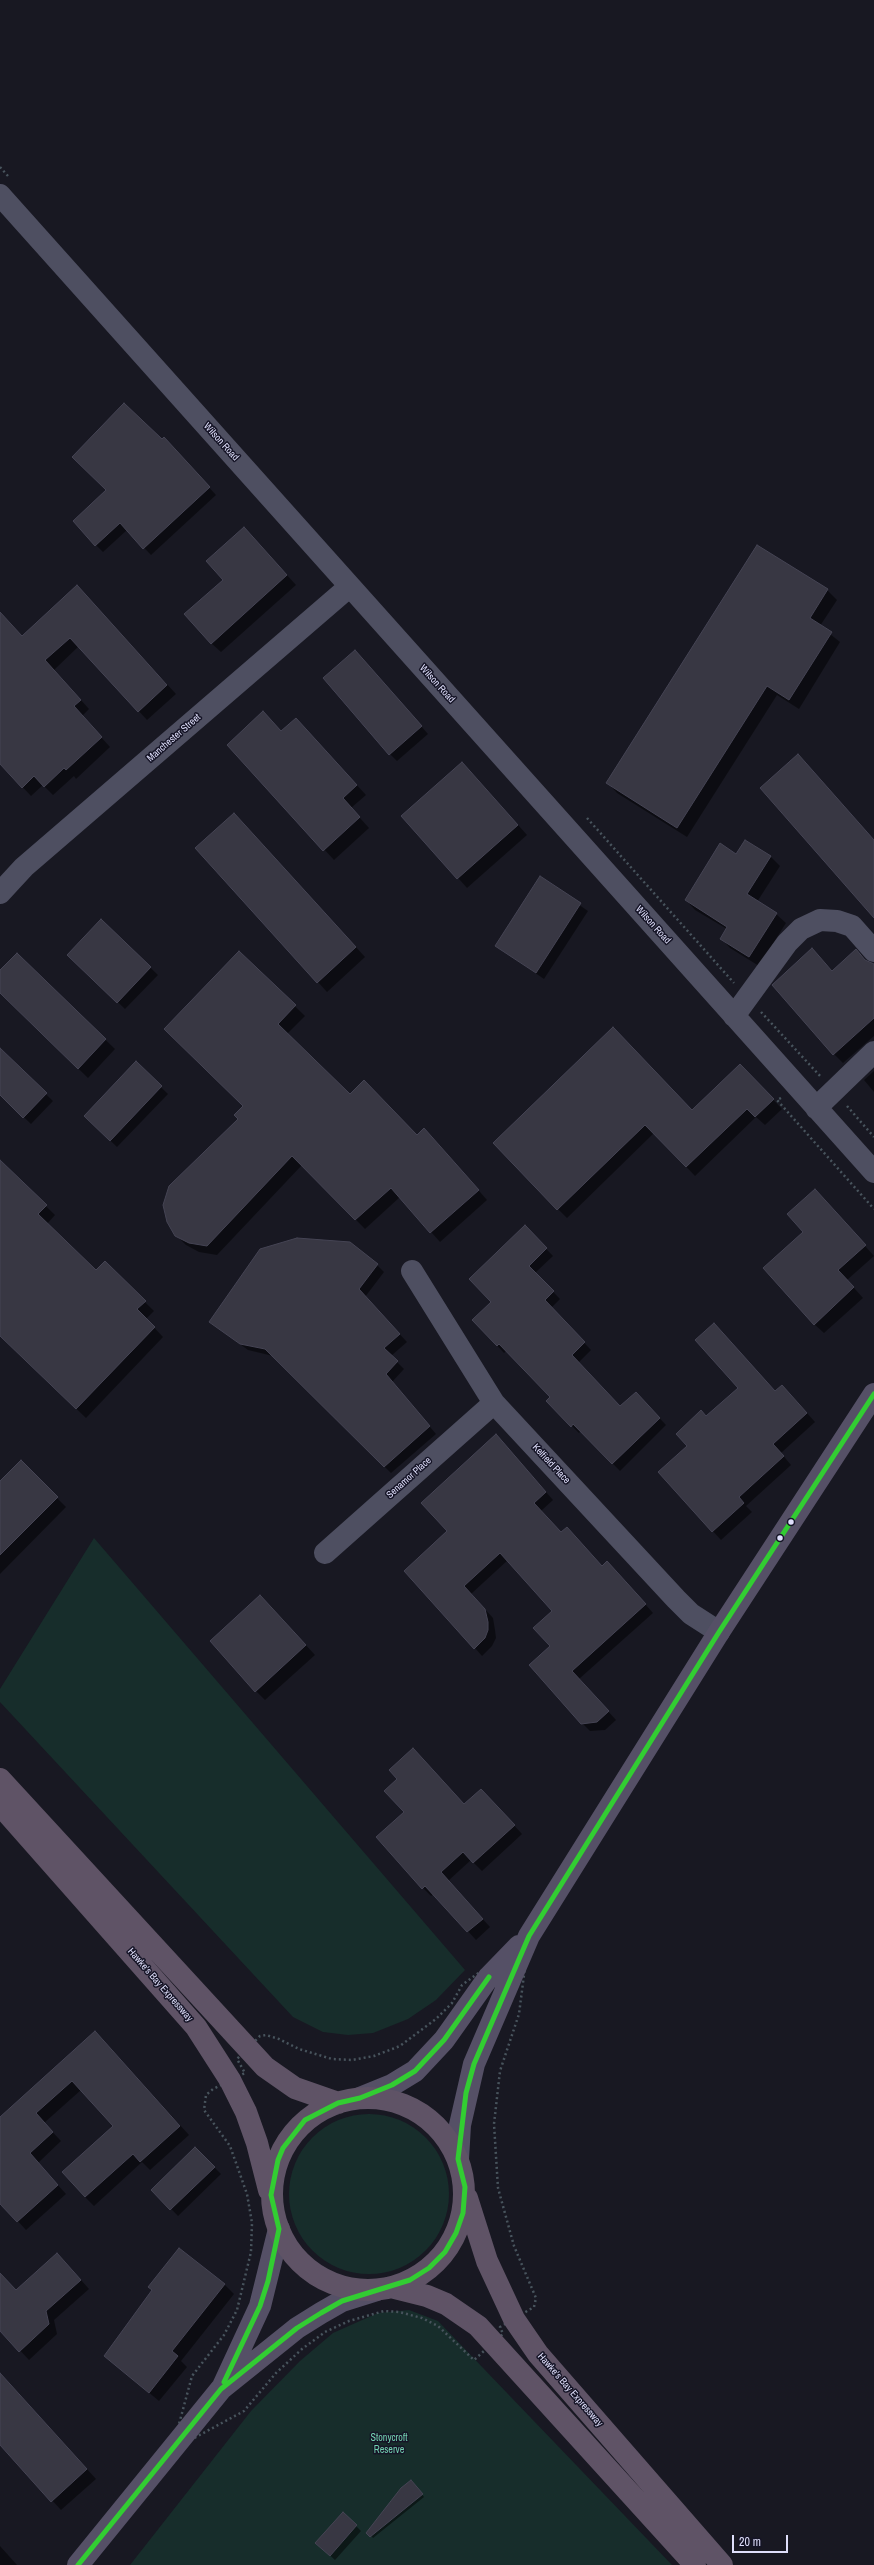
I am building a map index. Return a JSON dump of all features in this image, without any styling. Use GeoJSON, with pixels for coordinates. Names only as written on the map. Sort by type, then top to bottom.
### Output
{"type":"FeatureCollection","features":[{"type":"Feature","properties":{"kind":"highway","name":"Hawke's Bay Expressway"},"geometry":{"type":"LineString","coordinates":[[0,1779],[247,2049],[280,2079],[295,2088],[338,2103]]}},
{"type":"Feature","properties":{"kind":"highway","name":"Hawke's Bay Expressway"},"geometry":{"type":"LineString","coordinates":[[0,1805],[171,1996],[196,2027],[230,2080],[257,2142],[279,2229],[288,2247],[302,2264],[320,2276],[337,2284],[384,2289]]}},
{"type":"Feature","properties":{"kind":"highway","name":"Hawke's Bay Expressway"},"geometry":{"type":"LineString","coordinates":[[271,2195],[278,2160],[294,2133],[305,2120],[338,2103],[360,2098],[395,2102],[417,2110],[440,2130],[450,2142],[458,2159],[486,2261],[514,2319],[538,2354],[568,2391],[600,2424],[722,2565]]}},
{"type":"Feature","properties":{"kind":"highway"},"geometry":{"type":"LineString","coordinates":[[384,2289],[410,2280],[429,2268],[445,2252],[456,2233],[463,2213],[465,2188]]}},
{"type":"Feature","properties":{"kind":"highway"},"geometry":{"type":"LineString","coordinates":[[384,2289],[427,2296],[446,2304],[478,2326],[695,2565]]}},
{"type":"Feature","properties":{"kind":"main road"},"geometry":{"type":"LineString","coordinates":[[458,2159],[462,2119],[474,2064],[529,1936],[719,1632],[874,1394]]}},
{"type":"Feature","properties":{"kind":"main road"},"geometry":{"type":"LineString","coordinates":[[360,2098],[392,2085],[415,2071],[444,2040],[488,1978],[529,1936]]}},
{"type":"Feature","properties":{"kind":"main road"},"geometry":{"type":"LineString","coordinates":[[221,2389],[260,2306],[279,2229]]}},
{"type":"Feature","properties":{"kind":"main road"},"geometry":{"type":"LineString","coordinates":[[78,2565],[221,2389],[297,2328],[321,2313],[342,2301],[384,2289]]}},
{"type":"Feature","properties":{"kind":"street","name":"Wilson Road"},"geometry":{"type":"LineString","coordinates":[[0,195],[874,1172]]}},
{"type":"Feature","properties":{"kind":"street","name":"Manchester Street"},"geometry":{"type":"LineString","coordinates":[[0,893],[24,868],[350,586]]}},
{"type":"Feature","properties":{"kind":"street"},"geometry":{"type":"LineString","coordinates":[[734,1016],[787,944],[801,929],[820,920],[836,920],[852,926],[874,951]]}},
{"type":"Feature","properties":{"kind":"street"},"geometry":{"type":"LineString","coordinates":[[816,1108],[874,1052]]}},
{"type":"Feature","properties":{"kind":"street","name":"Kelfield Place"},"geometry":{"type":"LineString","coordinates":[[412,1271],[494,1403],[676,1599],[691,1614],[719,1632]]}},
{"type":"Feature","properties":{"kind":"street","name":"Senamor Place"},"geometry":{"type":"LineString","coordinates":[[325,1553],[494,1403]]}},
{"type":"Feature","properties":{"kind":"path"},"geometry":{"type":"LineString","coordinates":[[786,1093],[777,1100],[874,1209]]}},
{"type":"Feature","properties":{"kind":"path"},"geometry":{"type":"LineString","coordinates":[[192,2376],[224,2335],[237,2310],[250,2252],[252,2223],[248,2194],[230,2146],[204,2110],[206,2095],[212,2089],[244,2073],[237,2059],[260,2036],[266,2035],[299,2049],[332,2059],[352,2060],[374,2056],[400,2046],[419,2033],[452,2003],[462,1985]]}},
{"type":"Feature","properties":{"kind":"path"},"geometry":{"type":"LineString","coordinates":[[244,2411],[276,2373],[302,2349],[325,2332],[368,2314],[384,2311],[399,2312],[422,2318],[438,2326],[474,2360],[503,2334],[500,2327],[537,2303],[504,2218],[498,2188],[494,2124],[500,2071],[519,2014]]}},
{"type":"Feature","properties":{"kind":"green space"},"geometry":{"type":"Polygon","coordinates":[[[94,1538],[465,1970],[436,2000],[408,2019],[373,2033],[348,2035],[323,2032],[293,2017],[0,1702],[0,1689],[94,1538]]]}},
{"type":"Feature","properties":{"kind":"green space"},"geometry":{"type":"Polygon","coordinates":[[[377,2114],[392,2117],[407,2123],[426,2137],[436,2149],[443,2163],[448,2178],[448,2210],[443,2225],[436,2239],[426,2251],[414,2261],[392,2271],[377,2274],[361,2274],[346,2271],[324,2261],[312,2251],[302,2239],[290,2210],[289,2186],[292,2171],[302,2149],[312,2137],[324,2127],[353,2115],[377,2114]]]}},
{"type":"Feature","properties":{"kind":"green space","name":"Stonycroft Reserve"},"geometry":{"type":"Polygon","coordinates":[[[409,2310],[438,2321],[672,2565],[130,2565],[251,2411],[300,2361],[333,2333],[378,2313],[409,2310]]]}},
{"type":"Feature","properties":{"kind":"building"},"geometry":{"type":"Polygon","coordinates":[[[124,403],[162,439],[164,437],[210,487],[143,549],[120,523],[95,546],[73,521],[106,490],[72,457],[124,403]]]}},
{"type":"Feature","properties":{"kind":"building"},"geometry":{"type":"Polygon","coordinates":[[[244,527],[287,575],[211,644],[184,614],[223,580],[206,561],[244,527]]]}},
{"type":"Feature","properties":{"kind":"building"},"geometry":{"type":"Polygon","coordinates":[[[757,545],[828,589],[810,618],[832,632],[789,700],[767,686],[677,828],[606,783],[757,545]]]}},
{"type":"Feature","properties":{"kind":"building"},"geometry":{"type":"Polygon","coordinates":[[[77,585],[167,685],[138,712],[70,638],[45,660],[81,700],[74,706],[102,737],[66,770],[64,768],[44,787],[34,776],[22,788],[0,764],[0,612],[22,636],[77,585]]]}},
{"type":"Feature","properties":{"kind":"building"},"geometry":{"type":"Polygon","coordinates":[[[355,650],[422,726],[389,755],[323,678],[355,650]]]}},
{"type":"Feature","properties":{"kind":"building"},"geometry":{"type":"Polygon","coordinates":[[[263,711],[281,731],[296,718],[357,785],[343,798],[360,817],[323,851],[227,745],[263,711]]]}},
{"type":"Feature","properties":{"kind":"building"},"geometry":{"type":"Polygon","coordinates":[[[798,754],[874,840],[874,918],[760,788],[798,754]]]}},
{"type":"Feature","properties":{"kind":"building"},"geometry":{"type":"Polygon","coordinates":[[[462,762],[518,825],[457,879],[401,816],[462,762]]]}},
{"type":"Feature","properties":{"kind":"building"},"geometry":{"type":"Polygon","coordinates":[[[234,813],[356,947],[317,983],[195,848],[234,813]]]}},
{"type":"Feature","properties":{"kind":"building"},"geometry":{"type":"Polygon","coordinates":[[[745,840],[771,856],[747,894],[777,913],[749,957],[720,939],[727,927],[685,900],[720,843],[736,854],[745,840]]]}},
{"type":"Feature","properties":{"kind":"building"},"geometry":{"type":"Polygon","coordinates":[[[540,876],[581,903],[536,973],[495,946],[540,876]]]}},
{"type":"Feature","properties":{"kind":"building"},"geometry":{"type":"Polygon","coordinates":[[[101,919],[151,967],[117,1003],[67,955],[101,919]]]}},
{"type":"Feature","properties":{"kind":"building"},"geometry":{"type":"Polygon","coordinates":[[[812,948],[832,971],[856,949],[865,960],[874,964],[874,1018],[833,1055],[772,985],[812,948]]]}},
{"type":"Feature","properties":{"kind":"building"},"geometry":{"type":"Polygon","coordinates":[[[239,951],[296,1005],[278,1024],[350,1094],[364,1080],[417,1135],[424,1128],[479,1190],[430,1233],[391,1188],[355,1220],[292,1156],[207,1246],[189,1243],[175,1236],[167,1222],[163,1205],[169,1186],[238,1119],[234,1115],[243,1106],[164,1029],[239,951]]]}},
{"type":"Feature","properties":{"kind":"building"},"geometry":{"type":"Polygon","coordinates":[[[17,953],[106,1039],[78,1069],[0,993],[0,970],[17,953]]]}},
{"type":"Feature","properties":{"kind":"building"},"geometry":{"type":"Polygon","coordinates":[[[613,1027],[692,1110],[740,1064],[774,1099],[755,1117],[747,1109],[686,1167],[645,1125],[557,1210],[493,1143],[613,1027]]]}},
{"type":"Feature","properties":{"kind":"building"},"geometry":{"type":"Polygon","coordinates":[[[0,1048],[47,1093],[23,1118],[0,1095],[0,1048]]]}},
{"type":"Feature","properties":{"kind":"building"},"geometry":{"type":"Polygon","coordinates":[[[136,1061],[162,1086],[110,1141],[84,1116],[136,1061]]]}},
{"type":"Feature","properties":{"kind":"building"},"geometry":{"type":"Polygon","coordinates":[[[0,1160],[47,1205],[38,1214],[96,1270],[105,1261],[146,1301],[137,1309],[155,1327],[76,1409],[0,1336],[0,1160]]]}},
{"type":"Feature","properties":{"kind":"building"},"geometry":{"type":"Polygon","coordinates":[[[815,1189],[866,1245],[838,1270],[854,1287],[814,1325],[763,1268],[803,1232],[787,1214],[815,1189]]]}},
{"type":"Feature","properties":{"kind":"building"},"geometry":{"type":"Polygon","coordinates":[[[525,1225],[547,1248],[529,1266],[554,1291],[545,1300],[585,1342],[572,1355],[620,1406],[636,1392],[660,1418],[612,1464],[573,1424],[571,1427],[546,1401],[550,1397],[499,1344],[497,1346],[472,1320],[491,1302],[469,1279],[525,1225]]]}},
{"type":"Feature","properties":{"kind":"building"},"geometry":{"type":"Polygon","coordinates":[[[297,1238],[350,1242],[378,1264],[359,1289],[400,1334],[384,1348],[398,1361],[386,1374],[430,1426],[384,1467],[265,1349],[240,1344],[209,1322],[260,1249],[297,1238]]]}},
{"type":"Feature","properties":{"kind":"building"},"geometry":{"type":"Polygon","coordinates":[[[714,1323],[775,1391],[782,1385],[807,1413],[773,1444],[784,1456],[739,1497],[744,1503],[712,1532],[658,1472],[687,1446],[676,1434],[701,1410],[706,1416],[738,1388],[695,1340],[714,1323]]]}},
{"type":"Feature","properties":{"kind":"building"},"geometry":{"type":"Polygon","coordinates":[[[496,1434],[546,1492],[534,1503],[561,1532],[567,1527],[602,1566],[607,1561],[646,1604],[572,1671],[609,1711],[597,1722],[581,1724],[529,1665],[550,1646],[533,1628],[552,1611],[500,1553],[464,1586],[485,1609],[488,1622],[488,1630],[485,1638],[474,1649],[404,1571],[447,1531],[421,1503],[496,1434]]]}},
{"type":"Feature","properties":{"kind":"building"},"geometry":{"type":"Polygon","coordinates":[[[21,1460],[58,1497],[0,1555],[0,1481],[21,1460]]]}},
{"type":"Feature","properties":{"kind":"building"},"geometry":{"type":"Polygon","coordinates":[[[260,1595],[306,1645],[255,1692],[210,1641],[260,1595]]]}},
{"type":"Feature","properties":{"kind":"building"},"geometry":{"type":"Polygon","coordinates":[[[413,1748],[464,1804],[481,1789],[515,1825],[473,1863],[463,1852],[441,1872],[483,1919],[467,1932],[425,1886],[422,1889],[376,1837],[404,1812],[384,1791],[397,1779],[389,1770],[413,1748]]]}},
{"type":"Feature","properties":{"kind":"building"},"geometry":{"type":"Polygon","coordinates":[[[95,2031],[180,2126],[140,2162],[133,2154],[85,2197],[62,2172],[113,2126],[72,2081],[36,2113],[53,2132],[30,2153],[58,2185],[17,2222],[0,2204],[0,2117],[95,2031]]]}},
{"type":"Feature","properties":{"kind":"building"},"geometry":{"type":"Polygon","coordinates":[[[195,2147],[215,2167],[170,2210],[151,2190],[195,2147]]]}},
{"type":"Feature","properties":{"kind":"building"},"geometry":{"type":"Polygon","coordinates":[[[179,2248],[225,2284],[172,2351],[178,2356],[149,2393],[104,2356],[152,2290],[148,2287],[179,2248]]]}},
{"type":"Feature","properties":{"kind":"building"},"geometry":{"type":"Polygon","coordinates":[[[57,2253],[81,2280],[46,2311],[49,2324],[19,2352],[0,2331],[0,2273],[16,2290],[57,2253]]]}},
{"type":"Feature","properties":{"kind":"building"},"geometry":{"type":"Polygon","coordinates":[[[0,2373],[87,2469],[51,2502],[0,2445],[0,2373]]]}},
{"type":"Feature","properties":{"kind":"building"},"geometry":{"type":"Polygon","coordinates":[[[411,2480],[423,2494],[370,2537],[366,2533],[401,2488],[411,2480]]]}},
{"type":"Feature","properties":{"kind":"building"},"geometry":{"type":"Polygon","coordinates":[[[343,2512],[357,2525],[330,2556],[315,2543],[343,2512]]]}},
{"type":"Feature","properties":{"kind":"transit line"},"geometry":{"type":"LineString","coordinates":[[78,2565],[221,2389],[297,2328],[321,2313],[342,2301],[410,2280],[429,2268],[445,2252],[456,2233],[463,2213],[465,2187],[458,2159],[466,2093],[474,2064],[529,1936],[719,1632],[874,1394]]}},
{"type":"Feature","properties":{"kind":"transit line"},"geometry":{"type":"LineString","coordinates":[[224,2382],[260,2306],[268,2281],[279,2229],[271,2195],[278,2160],[283,2148],[305,2120],[338,2103],[360,2098],[392,2085],[415,2071],[444,2040],[489,1977]]}}]}
